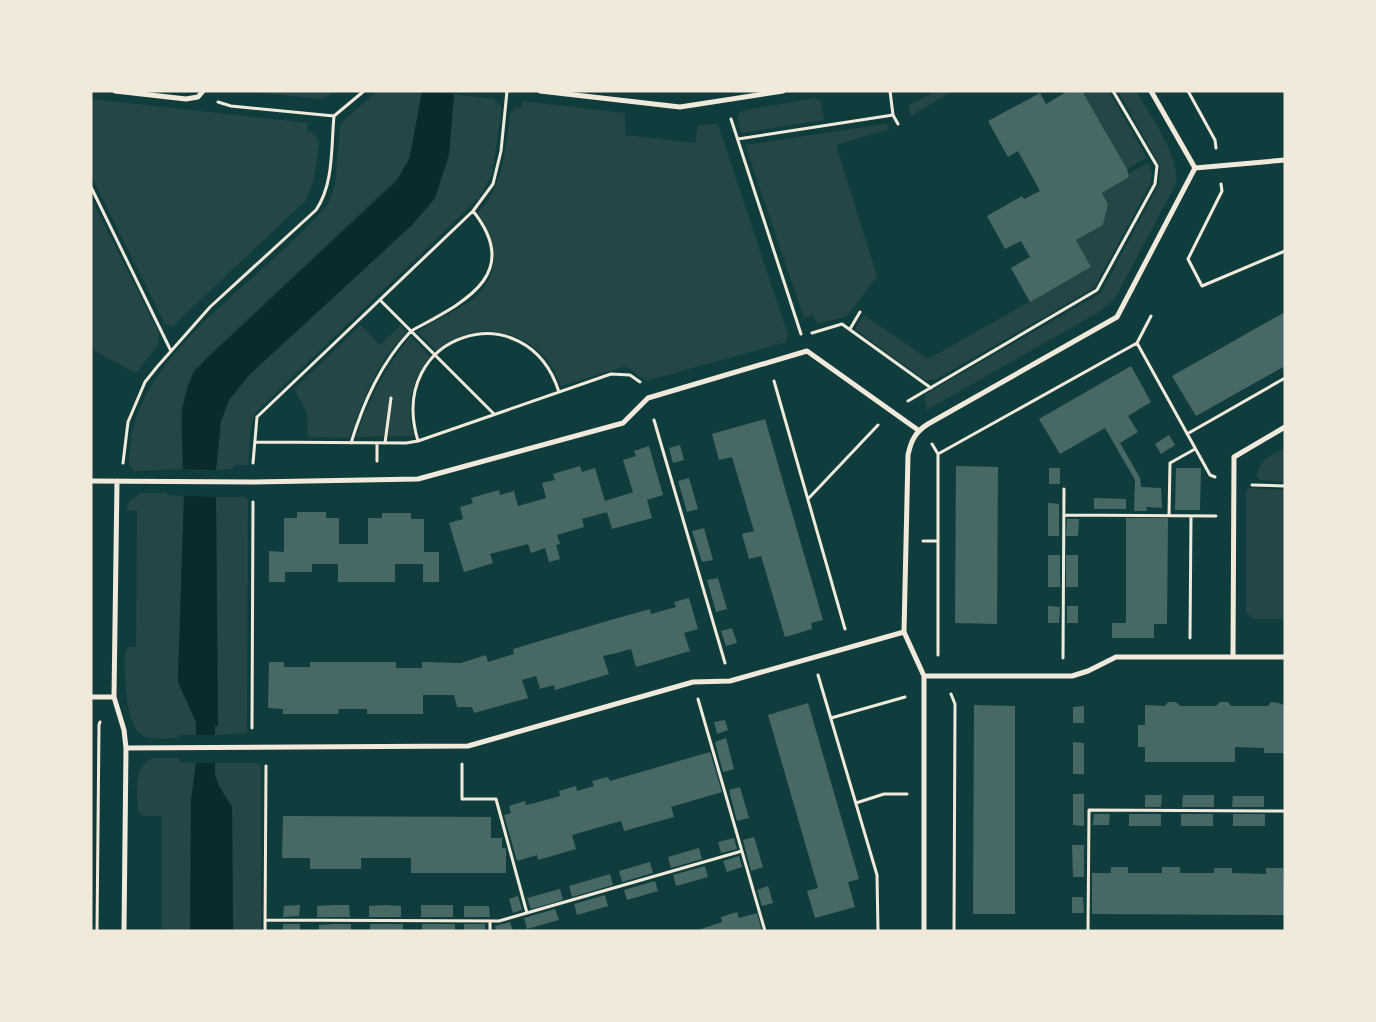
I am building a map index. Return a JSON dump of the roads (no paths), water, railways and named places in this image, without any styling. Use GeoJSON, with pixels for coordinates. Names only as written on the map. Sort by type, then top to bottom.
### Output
{"type":"FeatureCollection","features":[{"type":"Feature","properties":{"kind":"street"},"geometry":{"type":"LineString","coordinates":[[115,91],[175,98],[198,97],[203,91]]}},
{"type":"Feature","properties":{"kind":"street"},"geometry":{"type":"LineString","coordinates":[[540,91],[680,107],[783,91]]}},
{"type":"Feature","properties":{"kind":"street"},"geometry":{"type":"LineString","coordinates":[[1151,91],[1196,168]]}},
{"type":"Feature","properties":{"kind":"street"},"geometry":{"type":"LineString","coordinates":[[1196,168],[1285,160]]}},
{"type":"Feature","properties":{"kind":"street"},"geometry":{"type":"LineString","coordinates":[[924,931],[924,676],[904,632],[908,455],[911,442],[918,430],[1117,317],[1196,168]]}},
{"type":"Feature","properties":{"kind":"street"},"geometry":{"type":"LineString","coordinates":[[91,481],[253,482],[418,479],[622,423],[648,398],[807,351],[918,430]]}},
{"type":"Feature","properties":{"kind":"street"},"geometry":{"type":"LineString","coordinates":[[1234,657],[1234,457],[1285,427]]}},
{"type":"Feature","properties":{"kind":"street"},"geometry":{"type":"LineString","coordinates":[[116,481],[114,697],[124,730],[126,748],[124,931]]}},
{"type":"Feature","properties":{"kind":"street"},"geometry":{"type":"LineString","coordinates":[[126,748],[476,744],[693,682],[730,681],[904,632]]}},
{"type":"Feature","properties":{"kind":"street"},"geometry":{"type":"LineString","coordinates":[[924,676],[1062,676],[1088,671],[1116,656],[1285,657]]}},
{"type":"Feature","properties":{"kind":"street"},"geometry":{"type":"LineString","coordinates":[[91,697],[114,697]]}}]}
